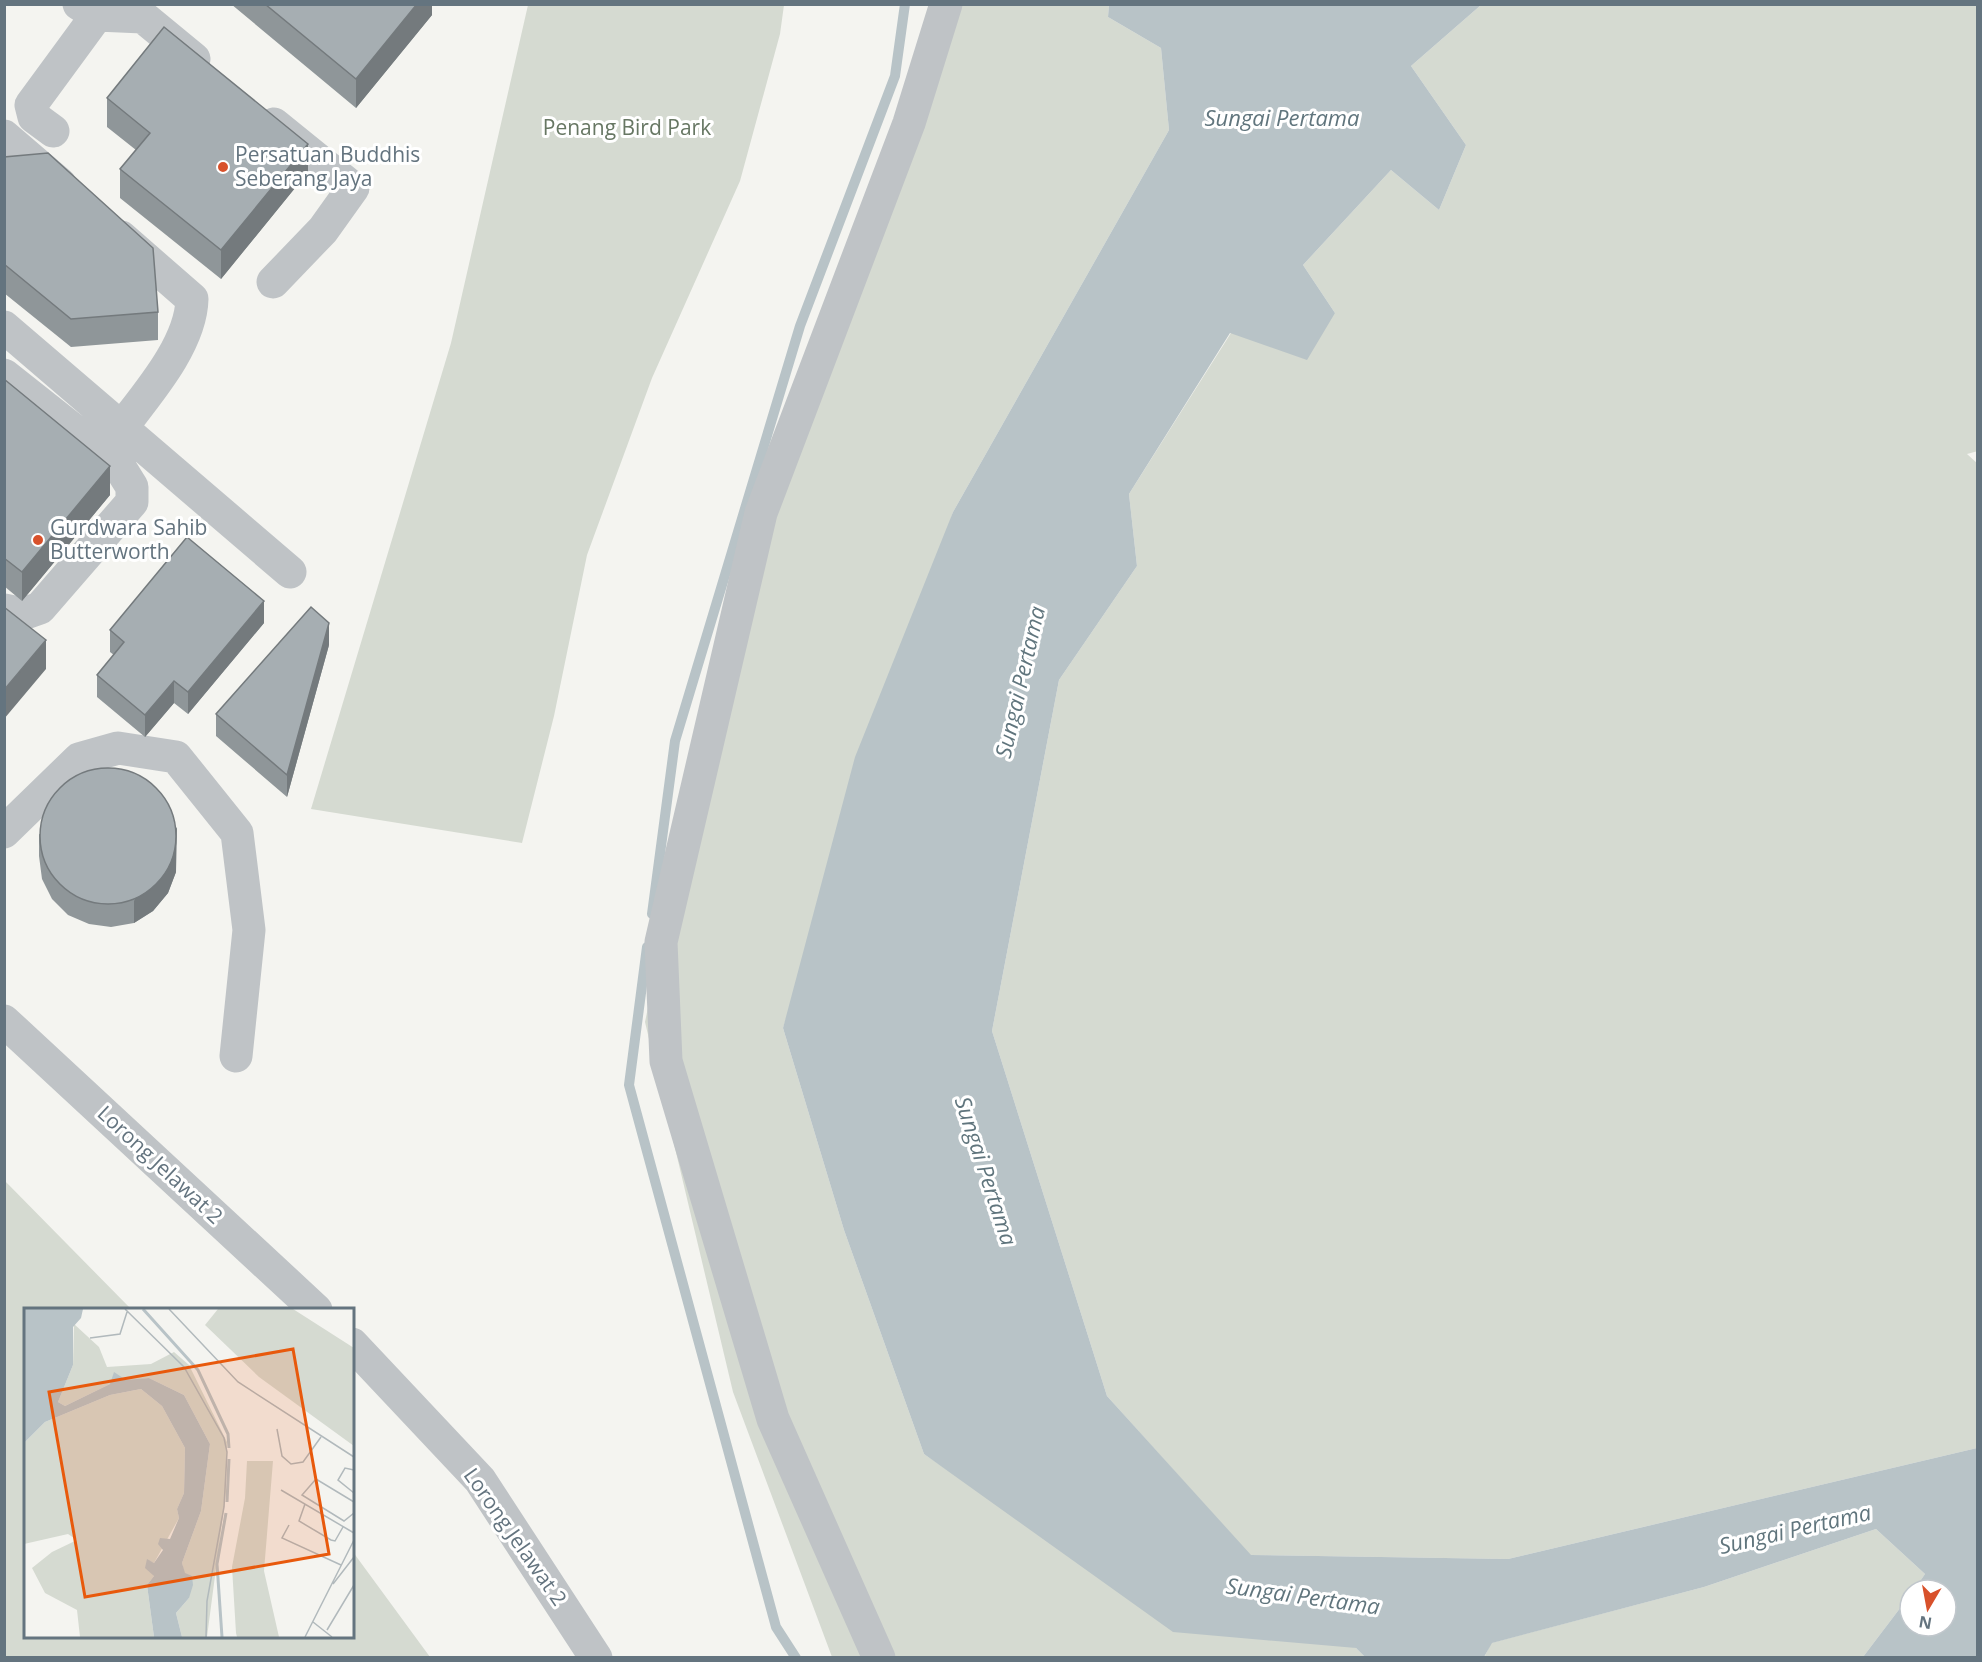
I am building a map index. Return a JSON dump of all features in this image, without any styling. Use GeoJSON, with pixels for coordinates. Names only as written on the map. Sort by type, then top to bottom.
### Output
{"type":"FeatureCollection","features":[{"type":"Feature","properties":{"kind":"street"},"geometry":{"type":"LineString","coordinates":[[879,1658],[773,1419],[666,1061],[661,942],[761,513],[909,123],[946,4]]}},
{"type":"Feature","properties":{"kind":"street"},"geometry":{"type":"LineString","coordinates":[[52,131],[34,117],[31,105],[88,10],[143,17],[214,75]]}},
{"type":"Feature","properties":{"kind":"street"},"geometry":{"type":"LineString","coordinates":[[250,105],[353,188],[323,230],[273,282]]}},
{"type":"Feature","properties":{"kind":"street"},"geometry":{"type":"LineString","coordinates":[[4,136],[192,299],[192,311],[168,366],[122,427]]}},
{"type":"Feature","properties":{"kind":"street"},"geometry":{"type":"LineString","coordinates":[[4,327],[290,572]]}},
{"type":"Feature","properties":{"kind":"street"},"geometry":{"type":"LineString","coordinates":[[4,375],[119,466],[132,487],[132,502],[40,608],[23,614],[4,610]]}},
{"type":"Feature","properties":{"kind":"street"},"geometry":{"type":"LineString","coordinates":[[4,832],[79,759],[118,748],[176,757],[237,833],[249,930],[236,1056]]}},
{"type":"Feature","properties":{"kind":"street","name":"Lorong Jelawat 2"},"geometry":{"type":"LineString","coordinates":[[4,1021],[314,1308]]}},
{"type":"Feature","properties":{"kind":"street","name":"Lorong Jelawat 2"},"geometry":{"type":"LineString","coordinates":[[354,1346],[480,1480],[596,1658]]}},
{"type":"Feature","properties":{"kind":"green space","name":"Penang Bird Park"},"geometry":{"type":"Polygon","coordinates":[[[528,5],[784,5],[780,34],[740,181],[652,378],[587,555],[554,716],[522,843],[311,809],[451,343],[528,5]]]}},
{"type":"Feature","properties":{"kind":"green space"},"geometry":{"type":"Polygon","coordinates":[[[937,5],[1109,5],[1108,17],[1161,48],[1169,130],[953,512],[783,1028],[844,1230],[924,1454],[1006,1510],[1356,1648],[1365,1657],[832,1657],[733,1392],[645,1022],[726,632],[937,5]]]}},
{"type":"Feature","properties":{"kind":"green space"},"geometry":{"type":"Polygon","coordinates":[[[1481,5],[1977,5],[1978,451],[1967,454],[1978,464],[1977,1448],[1508,1559],[1250,1555],[1107,1396],[992,1031],[1059,680],[1137,566],[1129,494],[1231,333],[1335,313],[1303,265],[1391,170],[1439,210],[1466,145],[1411,66],[1481,5]]]}},
{"type":"Feature","properties":{"kind":"green space"},"geometry":{"type":"Polygon","coordinates":[[[4,1180],[130,1308],[24,1308],[24,1638],[354,1638],[354,1553],[430,1657],[5,1657],[4,1180]]]}},
{"type":"Feature","properties":{"kind":"green space"},"geometry":{"type":"Polygon","coordinates":[[[1876,1529],[1925,1574],[1922,1578],[1898,1578],[1898,1611],[1863,1657],[1484,1658],[1491,1643],[1704,1587],[1876,1529]]]}},
{"type":"Feature","properties":{"kind":"water","name":"Sungai Pertama"},"geometry":{"type":"Polygon","coordinates":[[[1109,5],[1481,5],[1411,66],[1466,145],[1439,210],[1391,170],[1303,265],[1335,313],[1307,360],[1230,333],[1129,494],[1137,566],[1059,680],[992,1031],[1107,1396],[1251,1555],[1508,1559],[1977,1448],[1977,1657],[1863,1657],[1898,1611],[1898,1638],[1958,1638],[1958,1578],[1922,1578],[1925,1574],[1876,1529],[1704,1587],[1492,1643],[1484,1657],[1365,1657],[1356,1648],[1173,1632],[924,1454],[844,1230],[783,1028],[855,757],[953,512],[1169,130],[1161,48],[1108,17],[1109,5]]]}},
{"type":"Feature","properties":{"kind":"building"},"geometry":{"type":"Polygon","coordinates":[[[265,4],[417,4],[356,79],[265,4]]]}},
{"type":"Feature","properties":{"kind":"building","name":"Persatuan Buddhis Seberang Jaya"},"geometry":{"type":"Polygon","coordinates":[[[164,27],[308,144],[221,250],[120,169],[150,133],[107,98],[164,27]]]}},
{"type":"Feature","properties":{"kind":"building"},"geometry":{"type":"Polygon","coordinates":[[[48,153],[153,248],[158,312],[71,319],[4,264],[4,157],[48,153]]]}},
{"type":"Feature","properties":{"kind":"building","name":"Gurdwara Sahib Butterworth"},"geometry":{"type":"Polygon","coordinates":[[[4,379],[110,466],[22,572],[4,558],[4,379]]]}},
{"type":"Feature","properties":{"kind":"building"},"geometry":{"type":"Polygon","coordinates":[[[187,537],[264,601],[188,692],[174,681],[145,715],[97,675],[124,642],[110,630],[187,537]]]}},
{"type":"Feature","properties":{"kind":"building"},"geometry":{"type":"Polygon","coordinates":[[[4,607],[46,640],[4,690],[4,607]]]}},
{"type":"Feature","properties":{"kind":"building"},"geometry":{"type":"Polygon","coordinates":[[[311,607],[329,623],[287,775],[216,714],[311,607]]]}},
{"type":"Feature","properties":{"kind":"building"},"geometry":{"type":"Polygon","coordinates":[[[108,768],[134,773],[146,779],[156,788],[165,798],[171,810],[176,836],[171,862],[165,874],[156,884],[146,893],[134,899],[108,904],[82,899],[70,893],[60,884],[51,874],[45,862],[40,836],[45,810],[51,798],[60,788],[70,779],[82,773],[108,768]]]}},
{"type":"Feature","properties":{"kind":"waterway"},"geometry":{"type":"LineString","coordinates":[[652,914],[675,741],[800,326],[895,76],[905,4]]}},
{"type":"Feature","properties":{"kind":"waterway"},"geometry":{"type":"LineString","coordinates":[[647,947],[629,1085],[776,1627],[796,1658]]}},
{"type":"Feature","properties":{"kind":"place","name":"Persatuan Buddhis Seberang Jaya"},"geometry":{"type":"Point","coordinates":[223,167]}},
{"type":"Feature","properties":{"kind":"place","name":"Gurdwara Sahib Butterworth"},"geometry":{"type":"Point","coordinates":[38,540]}}]}
